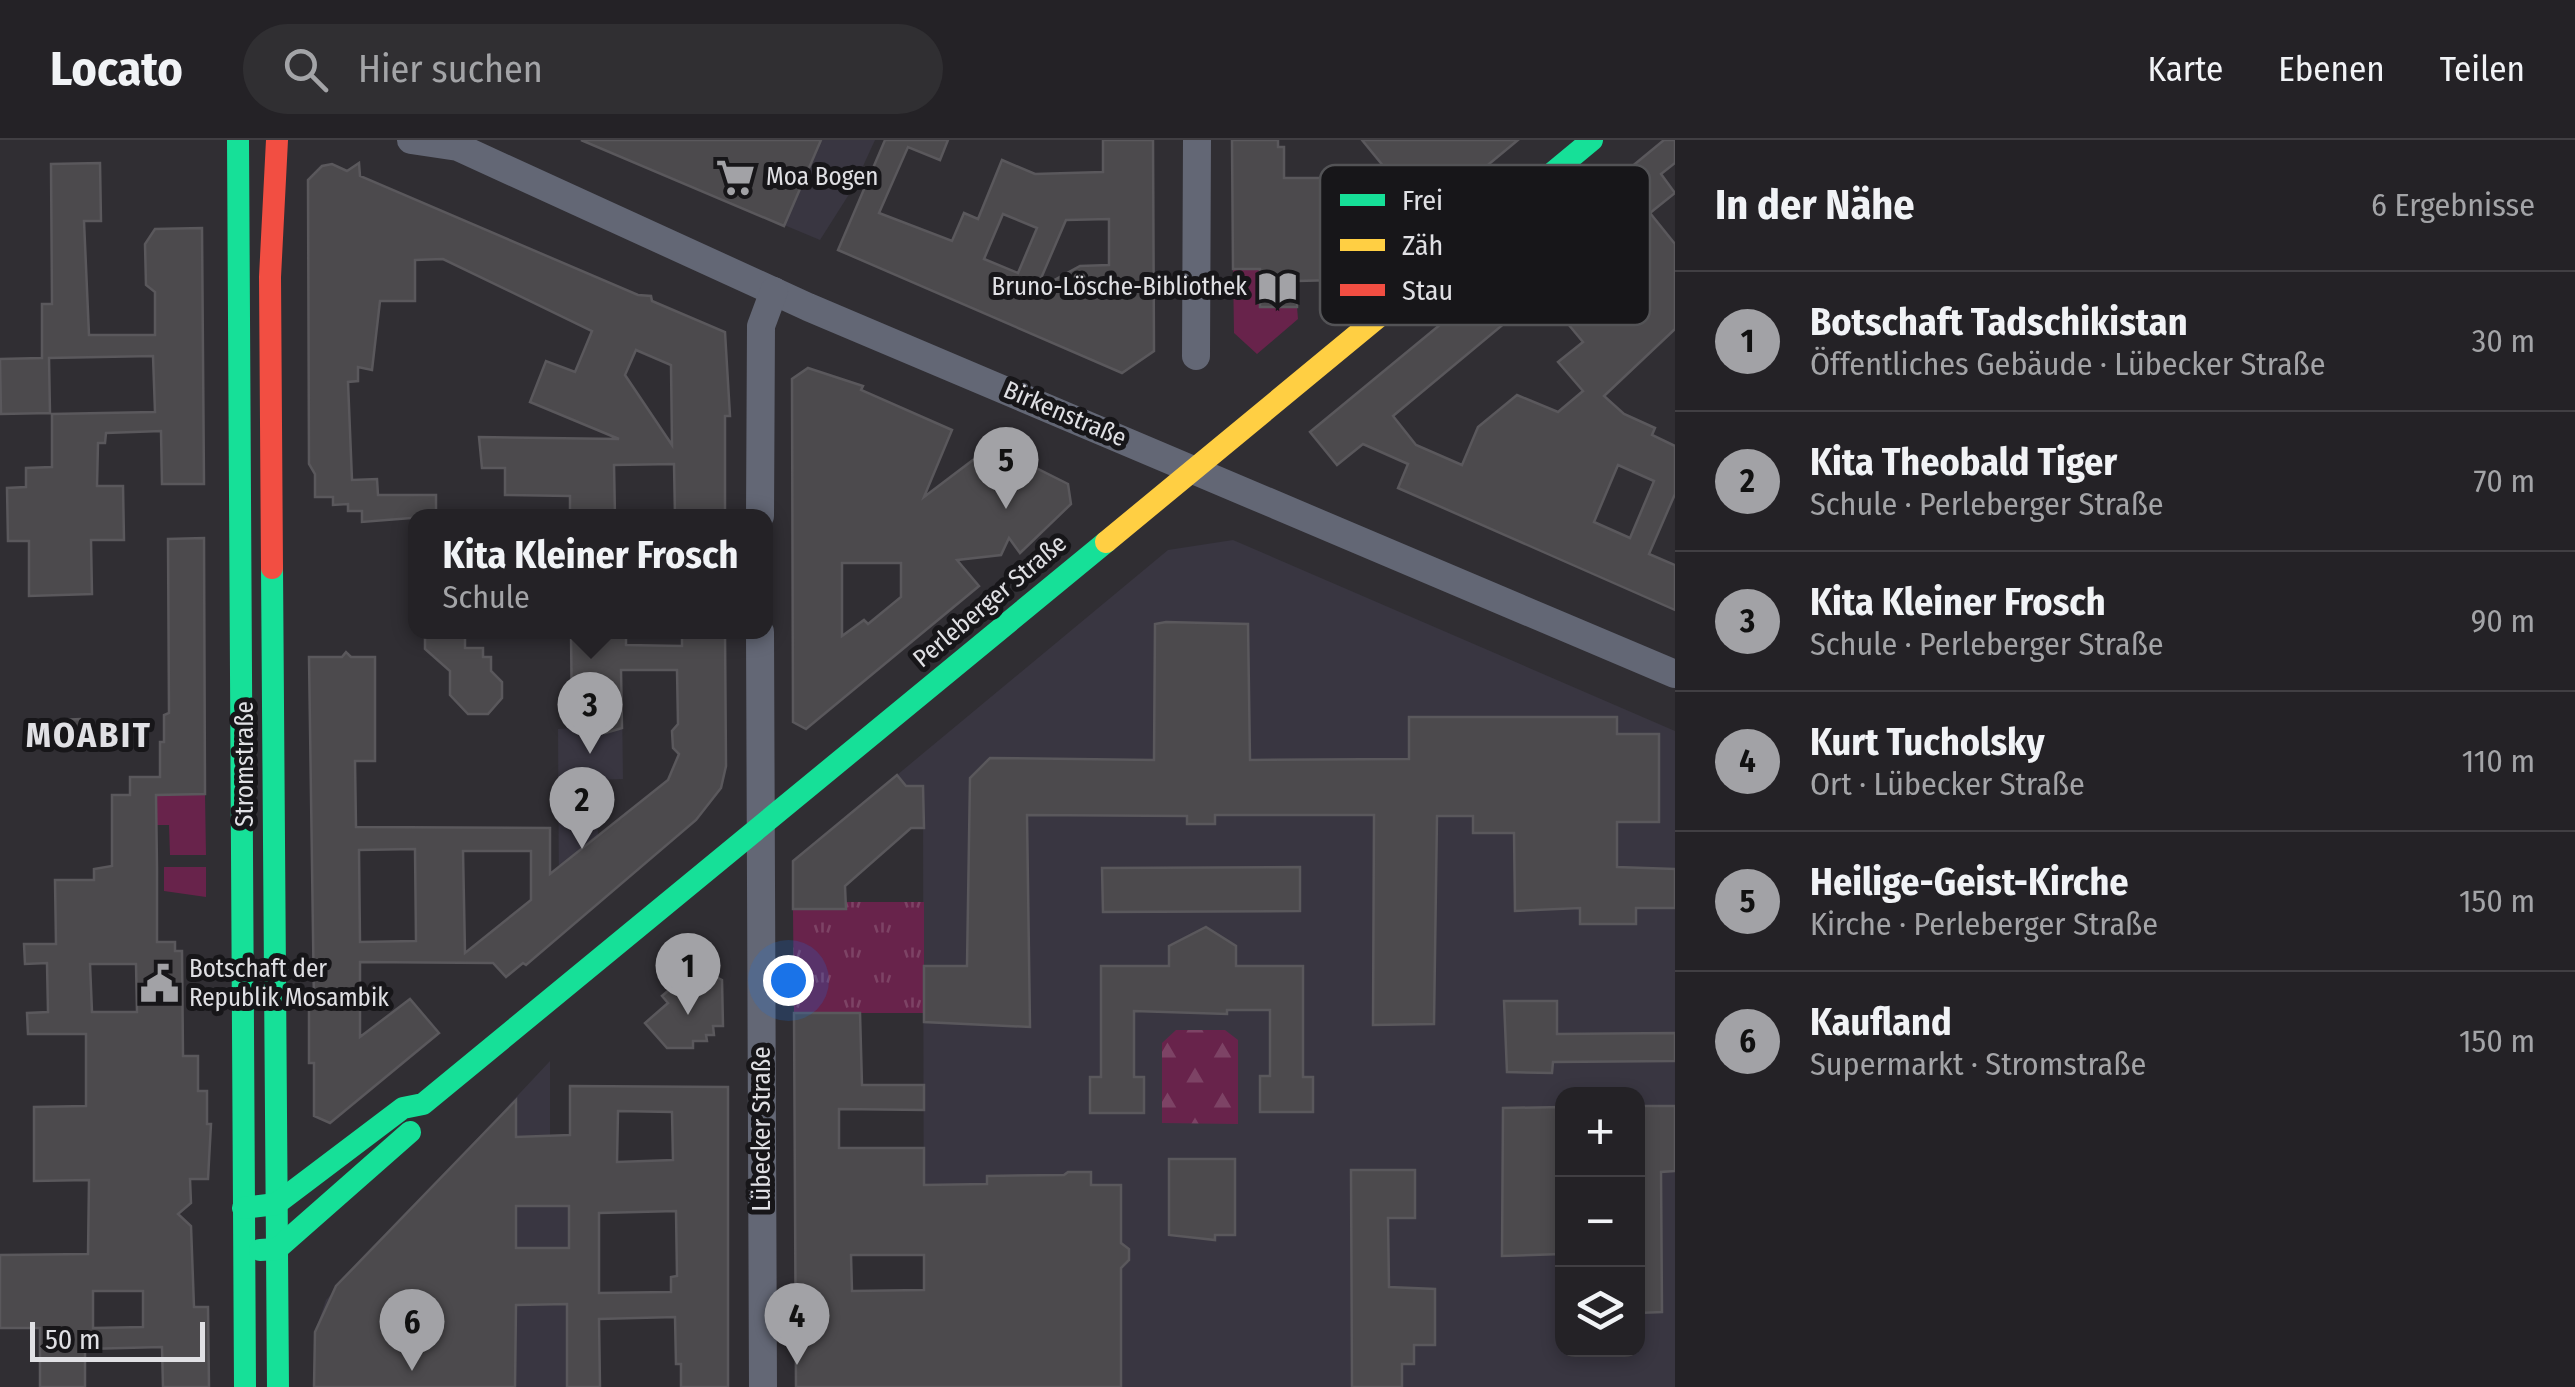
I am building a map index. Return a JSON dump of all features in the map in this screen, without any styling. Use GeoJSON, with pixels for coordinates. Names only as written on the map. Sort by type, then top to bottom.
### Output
{"type":"FeatureCollection","features":[{"type":"Feature","properties":{"kind":"main road","name":"Stromstraße"},"geometry":{"type":"LineString","coordinates":[[238,140],[244,1387]]}},
{"type":"Feature","properties":{"kind":"main road","name":"Stromstraße"},"geometry":{"type":"LineString","coordinates":[[277,140],[270,277],[278,1387]]}},
{"type":"Feature","properties":{"kind":"main road","name":"Perleberger Straße"},"geometry":{"type":"LineString","coordinates":[[1562,165],[1592,140]]}},
{"type":"Feature","properties":{"kind":"main road","name":"Perleberger Straße"},"geometry":{"type":"LineString","coordinates":[[243,1208],[276,1204],[324,1172],[403,1108],[423,1104],[1368,325]]}},
{"type":"Feature","properties":{"kind":"main road","name":"Perleberger Straße"},"geometry":{"type":"LineString","coordinates":[[277,1250],[420,1122],[423,1104]]}},
{"type":"Feature","properties":{"kind":"main road"},"geometry":{"type":"LineString","coordinates":[[244,1250],[277,1250]]}},
{"type":"Feature","properties":{"kind":"street","name":"Birkenstraße"},"geometry":{"type":"LineString","coordinates":[[412,140],[455,143],[774,290],[1675,674]]}},
{"type":"Feature","properties":{"kind":"street"},"geometry":{"type":"LineString","coordinates":[[1196,356],[1197,140]]}},
{"type":"Feature","properties":{"kind":"street"},"geometry":{"type":"LineString","coordinates":[[760,509],[760,326],[774,290]]}},
{"type":"Feature","properties":{"kind":"street","name":"Lübecker Straße"},"geometry":{"type":"LineString","coordinates":[[760,639],[764,1387]]}},
{"type":"Feature","properties":{"kind":"shaded area","name":"Moa Bogen"},"geometry":{"type":"Polygon","coordinates":[[[580,140],[875,140],[853,188],[820,240],[580,140]]]}},
{"type":"Feature","properties":{"kind":"shaded area"},"geometry":{"type":"Polygon","coordinates":[[[1233,540],[1675,731],[1675,1387],[924,1387],[923,787],[906,786],[897,775],[1168,550],[1233,540]]]}},
{"type":"Feature","properties":{"kind":"shaded area"},"geometry":{"type":"Polygon","coordinates":[[[571,701],[622,701],[623,779],[597,780],[598,838],[559,900],[558,729],[572,728],[571,701]]]}},
{"type":"Feature","properties":{"kind":"shaded area"},"geometry":{"type":"Polygon","coordinates":[[[550,1061],[550,1183],[598,1184],[600,1387],[314,1387],[315,1332],[326,1300],[550,1061]]]}},
{"type":"Feature","properties":{"kind":"green space"},"geometry":{"type":"Polygon","coordinates":[[[1233,269],[1260,269],[1261,307],[1297,307],[1298,319],[1257,354],[1234,333],[1233,269]]]}},
{"type":"Feature","properties":{"kind":"green space"},"geometry":{"type":"Polygon","coordinates":[[[205,794],[206,855],[170,855],[169,825],[156,825],[156,795],[205,794]]]}},
{"type":"Feature","properties":{"kind":"green space"},"geometry":{"type":"Polygon","coordinates":[[[164,867],[206,867],[206,897],[164,891],[164,867]]]}},
{"type":"Feature","properties":{"kind":"green space"},"geometry":{"type":"Polygon","coordinates":[[[845,902],[924,902],[924,1013],[794,1013],[793,909],[845,909],[845,902]]]}},
{"type":"Feature","properties":{"kind":"green space"},"geometry":{"type":"Polygon","coordinates":[[[1176,1030],[1225,1030],[1238,1040],[1238,1124],[1162,1123],[1162,1043],[1176,1030]]]}},
{"type":"Feature","properties":{"kind":"building","name":"Moa Bogen"},"geometry":{"type":"Polygon","coordinates":[[[581,140],[821,140],[784,226],[581,140]]]}},
{"type":"Feature","properties":{"kind":"building"},"geometry":{"type":"Polygon","coordinates":[[[885,140],[948,140],[940,160],[908,147],[879,213],[952,241],[964,213],[978,219],[1002,160],[1035,174],[1103,172],[1103,140],[1153,140],[1154,351],[1122,373],[838,250],[885,140]],[[1003,214],[984,259],[1018,273],[1037,228],[1003,214]],[[1109,219],[1066,220],[1036,290],[1080,266],[1109,265],[1109,219]]]}},
{"type":"Feature","properties":{"kind":"building"},"geometry":{"type":"Polygon","coordinates":[[[1232,140],[1278,140],[1278,147],[1284,147],[1284,178],[1320,178],[1320,280],[1297,281],[1297,307],[1260,307],[1260,269],[1233,269],[1232,140]]]}},
{"type":"Feature","properties":{"kind":"building"},"geometry":{"type":"Polygon","coordinates":[[[1362,140],[1518,140],[1488,165],[1382,165],[1362,140]]]}},
{"type":"Feature","properties":{"kind":"building"},"geometry":{"type":"Polygon","coordinates":[[[1664,140],[1675,140],[1675,163],[1661,174],[1675,193],[1650,213],[1650,165],[1634,165],[1664,140]]]}},
{"type":"Feature","properties":{"kind":"building"},"geometry":{"type":"Polygon","coordinates":[[[100,163],[101,221],[84,221],[89,335],[155,335],[155,292],[146,285],[145,244],[155,229],[202,228],[204,484],[162,484],[161,431],[106,433],[105,443],[98,443],[97,486],[123,486],[124,540],[91,540],[92,594],[29,596],[29,541],[8,541],[7,488],[26,487],[26,468],[52,467],[52,414],[155,412],[153,356],[49,358],[50,413],[1,414],[0,359],[42,358],[42,304],[52,304],[51,164],[100,163]]]}},
{"type":"Feature","properties":{"kind":"building"},"geometry":{"type":"Polygon","coordinates":[[[359,163],[360,176],[638,295],[651,296],[652,301],[725,332],[730,416],[725,416],[725,509],[675,509],[674,464],[614,465],[615,509],[570,509],[570,496],[505,495],[505,468],[482,468],[479,437],[619,439],[530,402],[546,361],[575,372],[592,331],[443,259],[415,260],[415,301],[380,301],[372,370],[358,367],[358,381],[348,382],[352,480],[377,479],[378,495],[436,495],[436,509],[408,509],[408,518],[362,522],[362,511],[348,511],[348,504],[333,505],[333,497],[315,497],[315,474],[309,464],[308,180],[322,166],[332,164],[347,171],[359,163]],[[636,350],[625,375],[672,445],[671,365],[636,350]]]}},
{"type":"Feature","properties":{"kind":"building"},"geometry":{"type":"Polygon","coordinates":[[[1650,213],[1675,244],[1675,329],[1604,396],[1624,414],[1655,428],[1652,435],[1675,446],[1675,494],[1649,554],[1675,565],[1675,610],[1398,488],[1408,464],[1363,444],[1337,465],[1310,432],[1440,325],[1502,325],[1393,416],[1416,445],[1462,465],[1478,427],[1517,395],[1558,412],[1583,391],[1558,362],[1583,342],[1569,325],[1650,325],[1650,213]],[[1618,465],[1594,522],[1630,538],[1654,481],[1618,465]]]}},
{"type":"Feature","properties":{"kind":"building"},"geometry":{"type":"Polygon","coordinates":[[[808,368],[863,386],[861,390],[952,430],[924,497],[973,460],[987,456],[998,471],[1004,452],[1068,484],[1071,504],[1020,553],[1009,538],[1001,555],[957,560],[979,586],[806,729],[793,722],[792,379],[808,368]],[[842,563],[842,636],[864,620],[868,624],[901,597],[901,563],[842,563]]]}},
{"type":"Feature","properties":{"kind":"building"},"geometry":{"type":"Polygon","coordinates":[[[204,538],[205,794],[156,795],[157,942],[175,942],[175,951],[182,951],[183,1056],[198,1056],[198,1091],[207,1091],[207,1124],[211,1124],[208,1179],[190,1179],[191,1203],[178,1214],[191,1226],[194,1307],[208,1307],[209,1387],[163,1387],[162,1347],[85,1349],[85,1387],[40,1387],[40,1328],[0,1328],[0,1255],[88,1254],[89,1180],[34,1181],[34,1107],[86,1106],[86,1034],[28,1034],[27,1013],[48,1012],[47,963],[25,964],[24,944],[56,944],[55,880],[94,880],[94,869],[112,866],[112,795],[130,795],[130,777],[160,777],[160,742],[164,742],[164,715],[169,713],[168,539],[204,538]],[[90,964],[92,1012],[137,1012],[136,964],[90,964]],[[93,1291],[93,1328],[143,1327],[143,1291],[93,1291]]]}},
{"type":"Feature","properties":{"kind":"building"},"geometry":{"type":"Polygon","coordinates":[[[1155,624],[1248,624],[1250,760],[1409,759],[1409,717],[1617,717],[1617,734],[1659,734],[1659,822],[1617,822],[1617,867],[1675,869],[1675,908],[1636,908],[1636,924],[1580,924],[1580,908],[1515,911],[1514,833],[1473,833],[1473,816],[1437,816],[1434,1024],[1373,1025],[1374,815],[1215,815],[1215,824],[1187,824],[1187,816],[1027,815],[1030,1027],[924,1022],[924,966],[967,966],[970,778],[990,758],[1154,760],[1155,624]]]}},
{"type":"Feature","properties":{"kind":"building"},"geometry":{"type":"Polygon","coordinates":[[[425,639],[465,639],[465,648],[483,648],[483,657],[491,657],[491,671],[502,682],[502,698],[488,714],[468,714],[450,695],[450,671],[425,649],[425,639]]]}},
{"type":"Feature","properties":{"kind":"building"},"geometry":{"type":"Polygon","coordinates":[[[571,639],[626,639],[626,645],[682,646],[682,639],[725,639],[726,766],[721,788],[696,820],[526,965],[523,963],[506,977],[493,963],[360,962],[360,1037],[410,999],[439,1033],[330,1123],[314,1116],[314,1063],[309,1063],[309,1003],[314,1003],[309,657],[342,657],[346,652],[351,657],[375,657],[375,761],[355,761],[356,827],[550,828],[550,874],[668,780],[679,754],[673,748],[672,731],[678,724],[677,670],[621,670],[622,728],[605,733],[595,724],[586,733],[577,733],[572,728],[571,639]],[[415,849],[359,850],[360,942],[416,941],[415,849]],[[463,851],[465,953],[531,900],[531,851],[463,851]]]}},
{"type":"Feature","properties":{"kind":"building"},"geometry":{"type":"Polygon","coordinates":[[[80,719],[81,739],[59,740],[59,720],[80,719]]]}},
{"type":"Feature","properties":{"kind":"building"},"geometry":{"type":"Polygon","coordinates":[[[897,775],[906,786],[923,786],[924,828],[911,828],[845,886],[846,909],[793,909],[793,861],[897,775]]]}},
{"type":"Feature","properties":{"kind":"building"},"geometry":{"type":"Polygon","coordinates":[[[1300,867],[1300,911],[1103,912],[1102,868],[1300,867]]]}},
{"type":"Feature","properties":{"kind":"building"},"geometry":{"type":"Polygon","coordinates":[[[1206,927],[1236,946],[1236,966],[1303,966],[1303,1077],[1313,1077],[1313,1112],[1260,1112],[1260,1076],[1270,1076],[1270,1010],[1227,1010],[1227,1014],[1134,1011],[1134,1077],[1144,1077],[1144,1113],[1090,1113],[1090,1077],[1101,1077],[1101,966],[1169,966],[1169,946],[1206,927]]]}},
{"type":"Feature","properties":{"kind":"building"},"geometry":{"type":"Polygon","coordinates":[[[696,967],[722,980],[723,1026],[713,1026],[714,1035],[706,1035],[707,1041],[693,1041],[693,1048],[667,1048],[645,1023],[668,1003],[662,996],[696,967]]]}},
{"type":"Feature","properties":{"kind":"building"},"geometry":{"type":"Polygon","coordinates":[[[1504,1001],[1557,1001],[1557,1034],[1675,1033],[1675,1061],[1553,1062],[1552,1073],[1507,1072],[1504,1001]]]}},
{"type":"Feature","properties":{"kind":"building"},"geometry":{"type":"Polygon","coordinates":[[[794,1013],[860,1013],[862,1085],[924,1085],[924,1110],[839,1109],[839,1148],[924,1148],[924,1185],[987,1184],[987,1176],[1091,1172],[1091,1185],[1121,1185],[1121,1243],[1129,1249],[1129,1260],[1121,1268],[1121,1387],[796,1387],[794,1013]],[[851,1255],[852,1291],[924,1290],[924,1255],[851,1255]]]}},
{"type":"Feature","properties":{"kind":"building"},"geometry":{"type":"Polygon","coordinates":[[[570,1086],[728,1087],[728,1387],[681,1387],[681,1364],[676,1364],[675,1317],[599,1319],[600,1387],[567,1387],[567,1304],[516,1305],[515,1387],[314,1387],[315,1332],[336,1286],[516,1100],[516,1137],[570,1135],[570,1086]],[[618,1111],[617,1162],[673,1160],[672,1112],[618,1111]],[[516,1206],[516,1248],[569,1248],[569,1206],[516,1206]],[[676,1211],[599,1213],[599,1293],[671,1292],[671,1277],[677,1276],[676,1211]]]}},
{"type":"Feature","properties":{"kind":"building"},"geometry":{"type":"Polygon","coordinates":[[[1645,1106],[1675,1106],[1675,1171],[1661,1172],[1662,1312],[1645,1313],[1645,1106]]]}},
{"type":"Feature","properties":{"kind":"building"},"geometry":{"type":"Polygon","coordinates":[[[1555,1107],[1555,1254],[1502,1256],[1503,1108],[1555,1107]]]}},
{"type":"Feature","properties":{"kind":"building"},"geometry":{"type":"Polygon","coordinates":[[[1169,1159],[1235,1159],[1235,1235],[1215,1235],[1215,1240],[1169,1235],[1169,1159]]]}},
{"type":"Feature","properties":{"kind":"building"},"geometry":{"type":"Polygon","coordinates":[[[1351,1170],[1415,1170],[1415,1218],[1388,1218],[1389,1287],[1435,1289],[1435,1345],[1414,1345],[1414,1364],[1402,1364],[1402,1387],[1352,1387],[1351,1170]]]}},
{"type":"Feature","properties":{"kind":"traffic: fast"},"geometry":{"type":"LineString","coordinates":[[238,140],[245,1387]]}},
{"type":"Feature","properties":{"kind":"traffic: fast"},"geometry":{"type":"LineString","coordinates":[[1562,165],[1592,140]]}},
{"type":"Feature","properties":{"kind":"traffic: fast"},"geometry":{"type":"LineString","coordinates":[[243,1208],[276,1204],[403,1108],[423,1104],[1106,542]]}},
{"type":"Feature","properties":{"kind":"traffic: fast"},"geometry":{"type":"LineString","coordinates":[[272,568],[278,1387]]}},
{"type":"Feature","properties":{"kind":"traffic: fast"},"geometry":{"type":"LineString","coordinates":[[260,1250],[277,1249],[410,1132]]}},
{"type":"Feature","properties":{"kind":"traffic: slow"},"geometry":{"type":"LineString","coordinates":[[1106,542],[1369,325]]}},
{"type":"Feature","properties":{"kind":"traffic: jam"},"geometry":{"type":"LineString","coordinates":[[272,568],[270,277],[277,140]]}},
{"type":"Feature","properties":{"kind":"place","name":"Moa Bogen"},"geometry":{"type":"Point","coordinates":[736,177]}},
{"type":"Feature","properties":{"kind":"place","name":"Bruno-Lösche-Bibliothek"},"geometry":{"type":"Point","coordinates":[1277,287]}},
{"type":"Feature","properties":{"kind":"place","name":"Heilige-Geist-Kirche"},"geometry":{"type":"Point","coordinates":[1006,509]}},
{"type":"Feature","properties":{"kind":"place","name":"Kita Kleiner Frosch"},"geometry":{"type":"Point","coordinates":[590,754]}},
{"type":"Feature","properties":{"kind":"place","name":"Kita Theobald Tiger"},"geometry":{"type":"Point","coordinates":[582,849]}},
{"type":"Feature","properties":{"kind":"place","name":"Botschaft der Republik Mosambik"},"geometry":{"type":"Point","coordinates":[159,983]}},
{"type":"Feature","properties":{"kind":"place","name":"Botschaft Tadschikistan"},"geometry":{"type":"Point","coordinates":[688,1015]}},
{"type":"Feature","properties":{"kind":"place","name":"Kurt Tucholsky"},"geometry":{"type":"Point","coordinates":[797,1365]}},
{"type":"Feature","properties":{"kind":"place","name":"Kaufland"},"geometry":{"type":"Point","coordinates":[412,1371]}},
{"type":"Feature","properties":{"kind":"district","name":"MOABIT"},"geometry":{"type":"Point","coordinates":[89,735]}}]}
